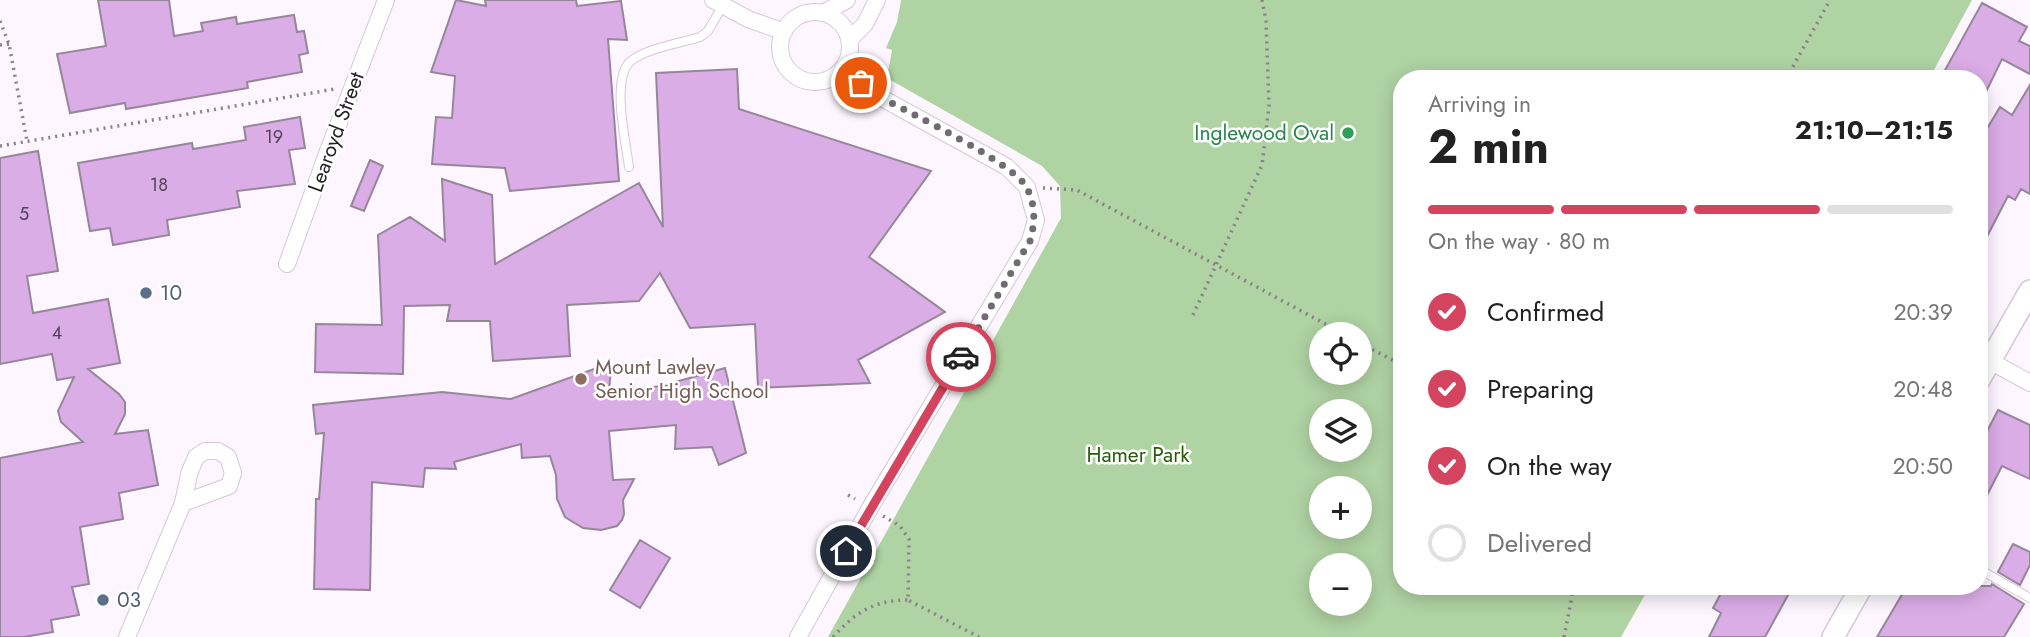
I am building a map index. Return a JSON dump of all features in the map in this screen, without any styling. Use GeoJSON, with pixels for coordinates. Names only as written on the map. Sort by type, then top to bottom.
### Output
{"type":"FeatureCollection","features":[{"type":"Feature","properties":{"kind":"main road"},"geometry":{"type":"LineString","coordinates":[[1988,354],[2030,291]]}},
{"type":"Feature","properties":{"kind":"main road"},"geometry":{"type":"LineString","coordinates":[[1833,637],[1857,595]]}},
{"type":"Feature","properties":{"kind":"street","name":"Learoyd Street"},"geometry":{"type":"LineString","coordinates":[[287,264],[386,0]]}},
{"type":"Feature","properties":{"kind":"street"},"geometry":{"type":"LineString","coordinates":[[823,13],[847,0]]}},
{"type":"Feature","properties":{"kind":"street"},"geometry":{"type":"LineString","coordinates":[[849,40],[866,24],[877,0]]}},
{"type":"Feature","properties":{"kind":"street"},"geometry":{"type":"LineString","coordinates":[[718,3],[748,19],[784,33]]}},
{"type":"Feature","properties":{"kind":"street"},"geometry":{"type":"LineString","coordinates":[[807,13],[823,13],[836,19],[849,35],[850,54],[842,70],[833,77],[823,81],[801,79],[785,65],[781,54],[784,33],[797,17],[807,13]]}},
{"type":"Feature","properties":{"kind":"street"},"geometry":{"type":"LineString","coordinates":[[798,637],[870,508],[1030,241],[1036,220],[1027,187],[1007,167],[880,97],[842,70]]}},
{"type":"Feature","properties":{"kind":"street"},"geometry":{"type":"LineString","coordinates":[[1988,360],[2030,383]]}},
{"type":"Feature","properties":{"kind":"street"},"geometry":{"type":"LineString","coordinates":[[127,637],[183,503]]}},
{"type":"Feature","properties":{"kind":"lane"},"geometry":{"type":"LineString","coordinates":[[629,167],[620,86],[624,71],[632,60],[700,37],[708,31],[718,3]]}},
{"type":"Feature","properties":{"kind":"lane"},"geometry":{"type":"LineString","coordinates":[[1988,574],[2030,597]]}},
{"type":"Feature","properties":{"kind":"path"},"geometry":{"type":"LineString","coordinates":[[1193,315],[1262,165],[1269,106],[1266,20],[1262,0]]}},
{"type":"Feature","properties":{"kind":"path"},"geometry":{"type":"LineString","coordinates":[[1791,70],[1830,0]]}},
{"type":"Feature","properties":{"kind":"path"},"geometry":{"type":"LineString","coordinates":[[0,21],[9,44],[27,141]]}},
{"type":"Feature","properties":{"kind":"path"},"geometry":{"type":"LineString","coordinates":[[0,45],[9,44]]}},
{"type":"Feature","properties":{"kind":"path"},"geometry":{"type":"LineString","coordinates":[[0,146],[344,87]]}},
{"type":"Feature","properties":{"kind":"path"},"geometry":{"type":"LineString","coordinates":[[1027,187],[1077,190],[1322,322]]}},
{"type":"Feature","properties":{"kind":"path"},"geometry":{"type":"LineString","coordinates":[[1372,349],[1393,360]]}},
{"type":"Feature","properties":{"kind":"path"},"geometry":{"type":"LineString","coordinates":[[848,495],[900,526],[909,539],[908,600]]}},
{"type":"Feature","properties":{"kind":"path"},"geometry":{"type":"LineString","coordinates":[[1564,637],[1572,595]]}},
{"type":"Feature","properties":{"kind":"path"},"geometry":{"type":"LineString","coordinates":[[833,637],[860,611],[887,600],[908,600],[979,637]]}},
{"type":"Feature","properties":{"kind":"green space","name":"Hamer Park"},"geometry":{"type":"Polygon","coordinates":[[[901,0],[1972,0],[1934,70],[1393,70],[1393,595],[1645,595],[1621,637],[828,637],[1061,218],[1060,186],[1042,166],[887,78],[892,50],[886,48],[897,22],[901,0]]]}},
{"type":"Feature","properties":{"kind":"building"},"geometry":{"type":"Polygon","coordinates":[[[98,0],[169,0],[174,36],[203,31],[201,23],[236,17],[237,24],[294,15],[297,32],[304,31],[308,53],[299,55],[302,72],[247,82],[248,88],[126,109],[125,103],[70,113],[57,54],[106,46],[98,0]]]}},
{"type":"Feature","properties":{"kind":"building"},"geometry":{"type":"Polygon","coordinates":[[[456,0],[486,6],[485,0],[576,0],[577,6],[621,1],[627,40],[608,39],[619,181],[510,191],[505,168],[432,164],[436,117],[452,118],[455,76],[431,72],[456,0]]]}},
{"type":"Feature","properties":{"kind":"building"},"geometry":{"type":"Polygon","coordinates":[[[1982,3],[2027,27],[2019,41],[2030,46],[2030,74],[2002,59],[1988,88],[1988,70],[1945,70],[1982,3]]]}},
{"type":"Feature","properties":{"kind":"building"},"geometry":{"type":"Polygon","coordinates":[[[737,69],[739,109],[931,171],[869,257],[945,312],[858,360],[870,383],[758,388],[755,324],[690,328],[660,273],[639,301],[567,305],[570,356],[493,361],[490,321],[447,321],[450,305],[404,306],[403,374],[315,372],[316,324],[382,325],[378,235],[410,217],[445,241],[442,179],[492,195],[495,264],[639,183],[663,227],[656,73],[737,69]]]}},
{"type":"Feature","properties":{"kind":"building"},"geometry":{"type":"Polygon","coordinates":[[[2030,85],[2030,194],[2021,189],[2015,200],[2008,196],[1988,235],[1988,127],[2000,107],[2012,115],[2030,85]]]}},
{"type":"Feature","properties":{"kind":"building"},"geometry":{"type":"Polygon","coordinates":[[[300,117],[305,148],[289,150],[295,184],[237,191],[240,207],[167,220],[169,235],[113,245],[110,228],[90,231],[78,163],[192,143],[193,149],[246,140],[244,127],[300,117]]]}},
{"type":"Feature","properties":{"kind":"building"},"geometry":{"type":"Polygon","coordinates":[[[38,151],[58,271],[27,276],[33,313],[108,299],[120,363],[88,369],[125,402],[125,414],[115,434],[148,430],[158,485],[119,493],[123,519],[80,527],[89,584],[72,587],[79,615],[51,620],[53,632],[24,637],[0,637],[0,458],[83,442],[61,422],[58,411],[74,377],[57,380],[52,354],[0,364],[0,158],[38,151]]]}},
{"type":"Feature","properties":{"kind":"building"},"geometry":{"type":"Polygon","coordinates":[[[370,160],[383,166],[364,211],[351,206],[370,160]]]}},
{"type":"Feature","properties":{"kind":"building"},"geometry":{"type":"Polygon","coordinates":[[[611,368],[609,391],[674,385],[675,382],[725,368],[746,453],[719,465],[712,447],[675,449],[676,425],[609,431],[613,480],[634,479],[623,500],[622,520],[617,526],[601,530],[583,528],[565,517],[557,499],[556,475],[550,456],[522,458],[521,444],[454,462],[456,469],[425,468],[423,487],[372,482],[370,590],[314,589],[316,499],[319,499],[324,433],[316,434],[313,405],[442,392],[511,399],[594,369],[596,374],[611,368]]]}},
{"type":"Feature","properties":{"kind":"building"},"geometry":{"type":"Polygon","coordinates":[[[1998,410],[2030,425],[2030,479],[2002,466],[1988,493],[1988,429],[1998,410]]]}},
{"type":"Feature","properties":{"kind":"building"},"geometry":{"type":"Polygon","coordinates":[[[640,540],[670,558],[640,608],[610,590],[640,540]]]}},
{"type":"Feature","properties":{"kind":"building"},"geometry":{"type":"Polygon","coordinates":[[[2013,544],[2030,552],[2030,565],[2020,585],[1998,572],[2013,544]]]}},
{"type":"Feature","properties":{"kind":"building"},"geometry":{"type":"Polygon","coordinates":[[[1992,584],[2024,604],[2004,637],[1877,637],[1902,595],[1988,595],[1988,586],[1992,584]]]}},
{"type":"Feature","properties":{"kind":"building"},"geometry":{"type":"Polygon","coordinates":[[[1720,595],[1788,595],[1765,637],[1709,637],[1721,613],[1713,608],[1720,595]]]}},
{"type":"Feature","properties":{"kind":"way so far"},"geometry":{"type":"LineString","coordinates":[[861,83],[880,97],[1007,167],[1027,187],[1036,220],[1030,241],[961,357]]}},
{"type":"Feature","properties":{"kind":"place","name":"Inglewood Oval"},"geometry":{"type":"Point","coordinates":[1348,133]}},
{"type":"Feature","properties":{"kind":"place","name":"10"},"geometry":{"type":"Point","coordinates":[146,293]}},
{"type":"Feature","properties":{"kind":"place","name":"Mount Lawley Senior High School"},"geometry":{"type":"Point","coordinates":[581,379]}},
{"type":"Feature","properties":{"kind":"place","name":"03"},"geometry":{"type":"Point","coordinates":[103,600]}},
{"type":"Feature","properties":{"kind":"route"},"geometry":{"type":"LineString","coordinates":[[846,551],[961,357]]}}]}
